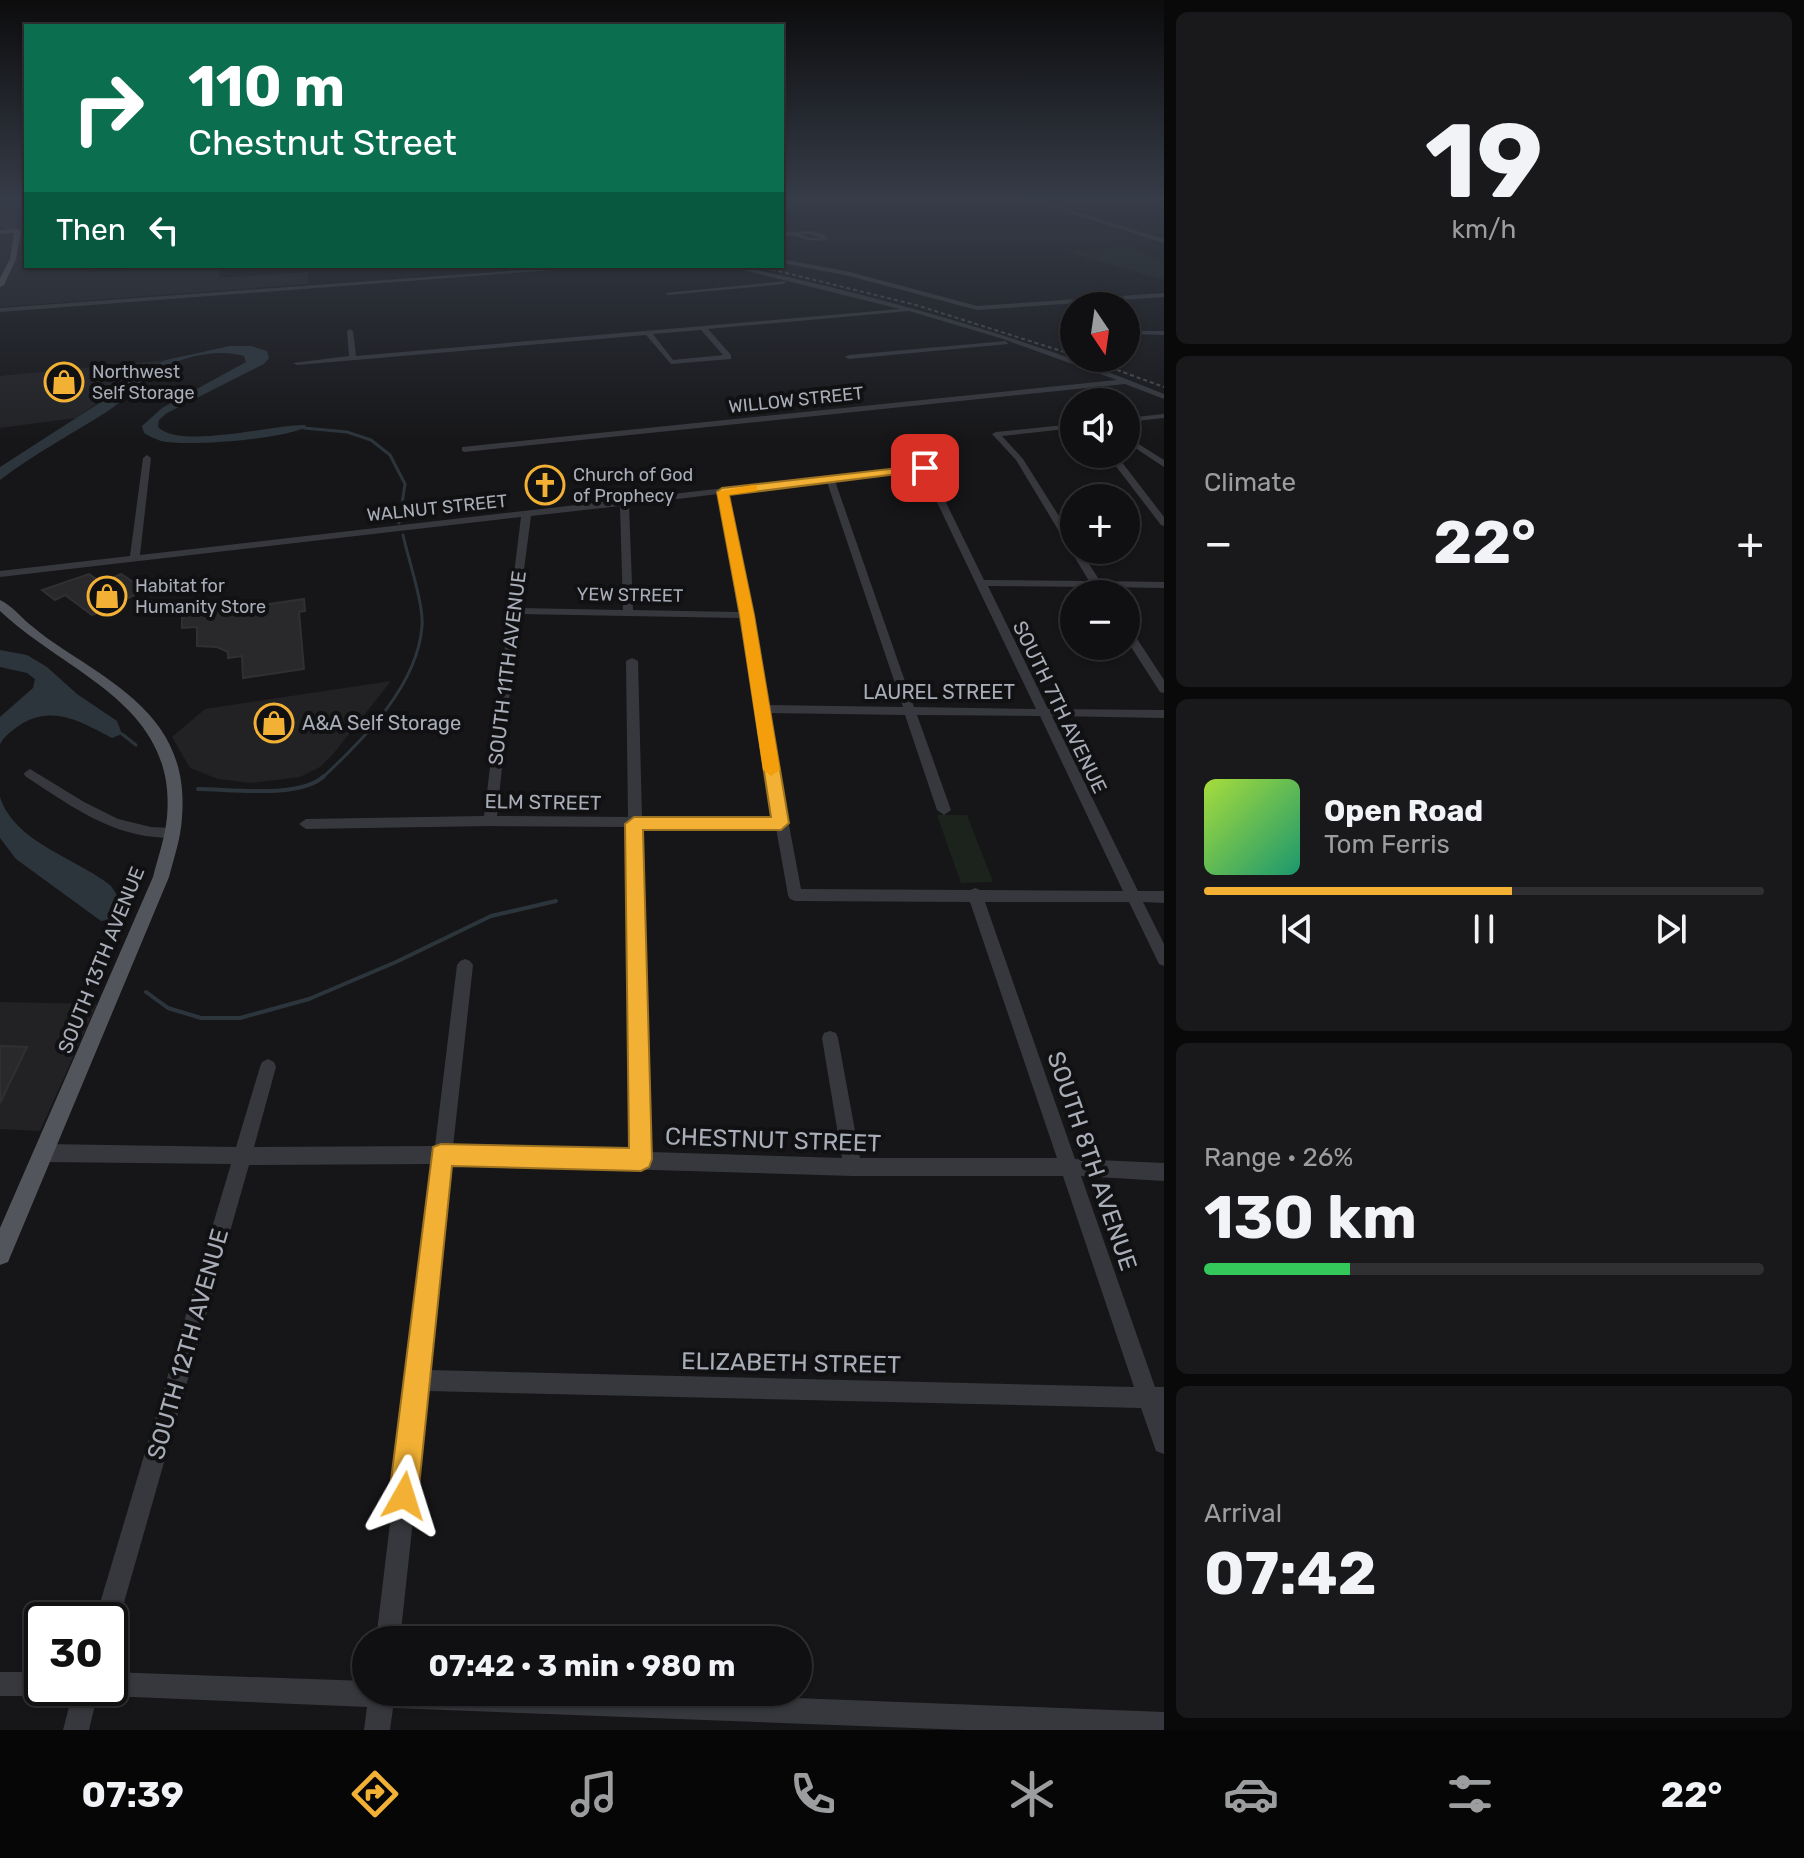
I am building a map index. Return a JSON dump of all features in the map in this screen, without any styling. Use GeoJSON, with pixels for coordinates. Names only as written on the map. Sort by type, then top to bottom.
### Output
{"type":"FeatureCollection","features":[{"type":"Feature","properties":{"kind":"main road","name":"SOUTH 13TH AVENUE"},"geometry":{"type":"LineString","coordinates":[[0,604],[18,624],[125,693],[156,729],[173,771],[175,814],[161,877],[0,1254]]}},
{"type":"Feature","properties":{"kind":"street"},"geometry":{"type":"LineString","coordinates":[[0,310],[387,282]]}},
{"type":"Feature","properties":{"kind":"street"},"geometry":{"type":"LineString","coordinates":[[668,293],[789,282]]}},
{"type":"Feature","properties":{"kind":"street"},"geometry":{"type":"LineString","coordinates":[[800,282],[1015,342],[1129,381],[1164,397]]}},
{"type":"Feature","properties":{"kind":"street"},"geometry":{"type":"LineString","coordinates":[[879,282],[977,308],[1164,295]]}},
{"type":"Feature","properties":{"kind":"street"},"geometry":{"type":"LineString","coordinates":[[297,363],[906,310]]}},
{"type":"Feature","properties":{"kind":"street"},"geometry":{"type":"LineString","coordinates":[[649,334],[671,362],[728,357],[704,329]]}},
{"type":"Feature","properties":{"kind":"street"},"geometry":{"type":"LineString","coordinates":[[350,331],[353,357]]}},
{"type":"Feature","properties":{"kind":"street"},"geometry":{"type":"LineString","coordinates":[[1140,333],[1164,333]]}},
{"type":"Feature","properties":{"kind":"street"},"geometry":{"type":"LineString","coordinates":[[849,357],[1015,342]]}},
{"type":"Feature","properties":{"kind":"street","name":"WILLOW STREET"},"geometry":{"type":"LineString","coordinates":[[465,449],[1129,381]]}},
{"type":"Feature","properties":{"kind":"street"},"geometry":{"type":"LineString","coordinates":[[1140,419],[1164,416]]}},
{"type":"Feature","properties":{"kind":"street"},"geometry":{"type":"LineString","coordinates":[[1060,427],[996,434],[1019,459],[1060,525]]}},
{"type":"Feature","properties":{"kind":"street"},"geometry":{"type":"LineString","coordinates":[[1140,448],[1164,464]]}},
{"type":"Feature","properties":{"kind":"street"},"geometry":{"type":"LineString","coordinates":[[135,558],[147,458]]}},
{"type":"Feature","properties":{"kind":"street","name":"WALNUT STREET"},"geometry":{"type":"LineString","coordinates":[[0,574],[925,468]]}},
{"type":"Feature","properties":{"kind":"street","name":"SOUTH 7TH AVENUE"},"geometry":{"type":"LineString","coordinates":[[925,468],[1164,960]]}},
{"type":"Feature","properties":{"kind":"street"},"geometry":{"type":"LineString","coordinates":[[1122,468],[1164,523]]}},
{"type":"Feature","properties":{"kind":"street"},"geometry":{"type":"LineString","coordinates":[[830,479],[944,810]]}},
{"type":"Feature","properties":{"kind":"street"},"geometry":{"type":"LineString","coordinates":[[722,492],[747,615],[795,895],[1164,897]]}},
{"type":"Feature","properties":{"kind":"street"},"geometry":{"type":"LineString","coordinates":[[624,503],[628,613]]}},
{"type":"Feature","properties":{"kind":"street","name":"SOUTH 11TH AVENUE"},"geometry":{"type":"LineString","coordinates":[[490,821],[526,515]]}},
{"type":"Feature","properties":{"kind":"street"},"geometry":{"type":"LineString","coordinates":[[981,583],[1060,587]]}},
{"type":"Feature","properties":{"kind":"street"},"geometry":{"type":"LineString","coordinates":[[1140,586],[1164,585]]}},
{"type":"Feature","properties":{"kind":"street","name":"YEW STREET"},"geometry":{"type":"LineString","coordinates":[[513,611],[747,615]]}},
{"type":"Feature","properties":{"kind":"street"},"geometry":{"type":"LineString","coordinates":[[1140,652],[1164,689]]}},
{"type":"Feature","properties":{"kind":"street"},"geometry":{"type":"LineString","coordinates":[[632,661],[641,1159]]}},
{"type":"Feature","properties":{"kind":"street","name":"LAUREL STREET"},"geometry":{"type":"LineString","coordinates":[[761,709],[1164,714]]}},
{"type":"Feature","properties":{"kind":"street"},"geometry":{"type":"LineString","coordinates":[[30,773],[99,817],[126,828],[171,833]]}},
{"type":"Feature","properties":{"kind":"street","name":"ELM STREET"},"geometry":{"type":"LineString","coordinates":[[306,824],[490,821],[781,823]]}},
{"type":"Feature","properties":{"kind":"street","name":"SOUTH 8TH AVENUE"},"geometry":{"type":"LineString","coordinates":[[975,894],[1069,1167],[1156,1398],[1164,1443]]}},
{"type":"Feature","properties":{"kind":"street"},"geometry":{"type":"LineString","coordinates":[[390,1626],[465,965]]}},
{"type":"Feature","properties":{"kind":"street"},"geometry":{"type":"LineString","coordinates":[[830,1038],[853,1167]]}},
{"type":"Feature","properties":{"kind":"street","name":"SOUTH 12TH AVENUE"},"geometry":{"type":"LineString","coordinates":[[112,1602],[268,1067]]}},
{"type":"Feature","properties":{"kind":"street","name":"CHESTNUT STREET"},"geometry":{"type":"LineString","coordinates":[[45,1153],[441,1155],[853,1167],[1069,1167],[1164,1172]]}},
{"type":"Feature","properties":{"kind":"street","name":"ELIZABETH STREET"},"geometry":{"type":"LineString","coordinates":[[417,1380],[1156,1398]]}},
{"type":"Feature","properties":{"kind":"street"},"geometry":{"type":"LineString","coordinates":[[0,1684],[24,1684]]}},
{"type":"Feature","properties":{"kind":"street"},"geometry":{"type":"LineString","coordinates":[[128,1685],[352,1693]]}},
{"type":"Feature","properties":{"kind":"street"},"geometry":{"type":"LineString","coordinates":[[76,1730],[82,1706]]}},
{"type":"Feature","properties":{"kind":"street"},"geometry":{"type":"LineString","coordinates":[[377,1730],[380,1706]]}},
{"type":"Feature","properties":{"kind":"street"},"geometry":{"type":"LineString","coordinates":[[684,1706],[1164,1725]]}},
{"type":"Feature","properties":{"kind":"shaded area"},"geometry":{"type":"Polygon","coordinates":[[[0,282],[308,282],[308,284],[0,307],[0,282]]]}},
{"type":"Feature","properties":{"kind":"shaded area"},"geometry":{"type":"Polygon","coordinates":[[[230,346],[251,346],[267,351],[269,358],[264,364],[167,413],[159,420],[158,427],[186,436],[306,425],[304,428],[276,436],[212,442],[174,443],[144,433],[142,426],[162,408],[246,362],[244,356],[234,354],[199,355],[156,372],[108,411],[0,480],[0,467],[104,400],[144,370],[166,360],[230,346]]]}},
{"type":"Feature","properties":{"kind":"shaded area"},"geometry":{"type":"Polygon","coordinates":[[[166,360],[144,370],[76,418],[0,428],[0,376],[166,360]]]}},
{"type":"Feature","properties":{"kind":"shaded area"},"geometry":{"type":"Polygon","coordinates":[[[0,650],[27,655],[47,667],[77,694],[117,721],[122,734],[112,738],[69,718],[46,716],[23,723],[0,744],[0,717],[33,688],[35,679],[27,673],[0,667],[0,650]]]}},
{"type":"Feature","properties":{"kind":"shaded area","name":"A&A Self Storage"},"geometry":{"type":"Polygon","coordinates":[[[391,681],[334,753],[320,767],[300,777],[251,783],[218,779],[190,768],[172,737],[205,709],[391,681]]]}},
{"type":"Feature","properties":{"kind":"shaded area"},"geometry":{"type":"Polygon","coordinates":[[[0,797],[7,813],[32,838],[110,885],[119,901],[114,919],[101,921],[16,859],[0,838],[0,797]]]}},
{"type":"Feature","properties":{"kind":"shaded area"},"geometry":{"type":"Polygon","coordinates":[[[937,815],[967,815],[993,882],[961,883],[937,815]]]}},
{"type":"Feature","properties":{"kind":"shaded area"},"geometry":{"type":"Polygon","coordinates":[[[0,1002],[97,1004],[40,1131],[0,1129],[0,1002]]]}},
{"type":"Feature","properties":{"kind":"building","name":"Habitat for Humanity Store"},"geometry":{"type":"Polygon","coordinates":[[[89,574],[102,583],[121,574],[145,590],[92,615],[65,595],[55,600],[42,590],[89,574]]]}},
{"type":"Feature","properties":{"kind":"building"},"geometry":{"type":"Polygon","coordinates":[[[304,599],[305,611],[299,612],[304,669],[243,678],[242,656],[228,658],[228,652],[217,647],[197,646],[197,627],[182,628],[182,617],[304,599]]]}},
{"type":"Feature","properties":{"kind":"building"},"geometry":{"type":"Polygon","coordinates":[[[0,1046],[27,1047],[0,1103],[0,1046]]]}},
{"type":"Feature","properties":{"kind":"waterway"},"geometry":{"type":"LineString","coordinates":[[304,428],[347,432],[371,440],[390,455],[405,484],[399,523]]}},
{"type":"Feature","properties":{"kind":"waterway"},"geometry":{"type":"LineString","coordinates":[[322,778],[386,710],[410,669],[418,648],[422,626],[421,606],[403,535]]}},
{"type":"Feature","properties":{"kind":"waterway"},"geometry":{"type":"LineString","coordinates":[[122,734],[136,745]]}},
{"type":"Feature","properties":{"kind":"waterway"},"geometry":{"type":"LineString","coordinates":[[198,789],[282,790],[299,788],[324,776]]}},
{"type":"Feature","properties":{"kind":"waterway"},"geometry":{"type":"LineString","coordinates":[[146,992],[168,1008],[201,1018],[240,1018],[309,999],[396,962],[491,916],[556,901]]}},
{"type":"Feature","properties":{"kind":"railway"},"geometry":{"type":"LineString","coordinates":[[822,282],[916,305],[1060,351]]}},
{"type":"Feature","properties":{"kind":"railway"},"geometry":{"type":"LineString","coordinates":[[1123,372],[1164,387]]}},
{"type":"Feature","properties":{"kind":"slow traffic"},"geometry":{"type":"LineString","coordinates":[[753,488],[722,492],[747,615],[771,770]]}},
{"type":"Feature","properties":{"kind":"place","name":"Northwest Self Storage"},"geometry":{"type":"Point","coordinates":[64,382]}},
{"type":"Feature","properties":{"kind":"place","name":"Church of God of Prophecy"},"geometry":{"type":"Point","coordinates":[545,485]}},
{"type":"Feature","properties":{"kind":"place","name":"Habitat for Humanity Store"},"geometry":{"type":"Point","coordinates":[107,596]}},
{"type":"Feature","properties":{"kind":"place","name":"A&A Self Storage"},"geometry":{"type":"Point","coordinates":[274,723]}},
{"type":"Feature","properties":{"kind":"route"},"geometry":{"type":"LineString","coordinates":[[404,1496],[441,1155],[641,1159],[634,824],[781,823],[747,615],[722,492],[925,468]]}}]}
